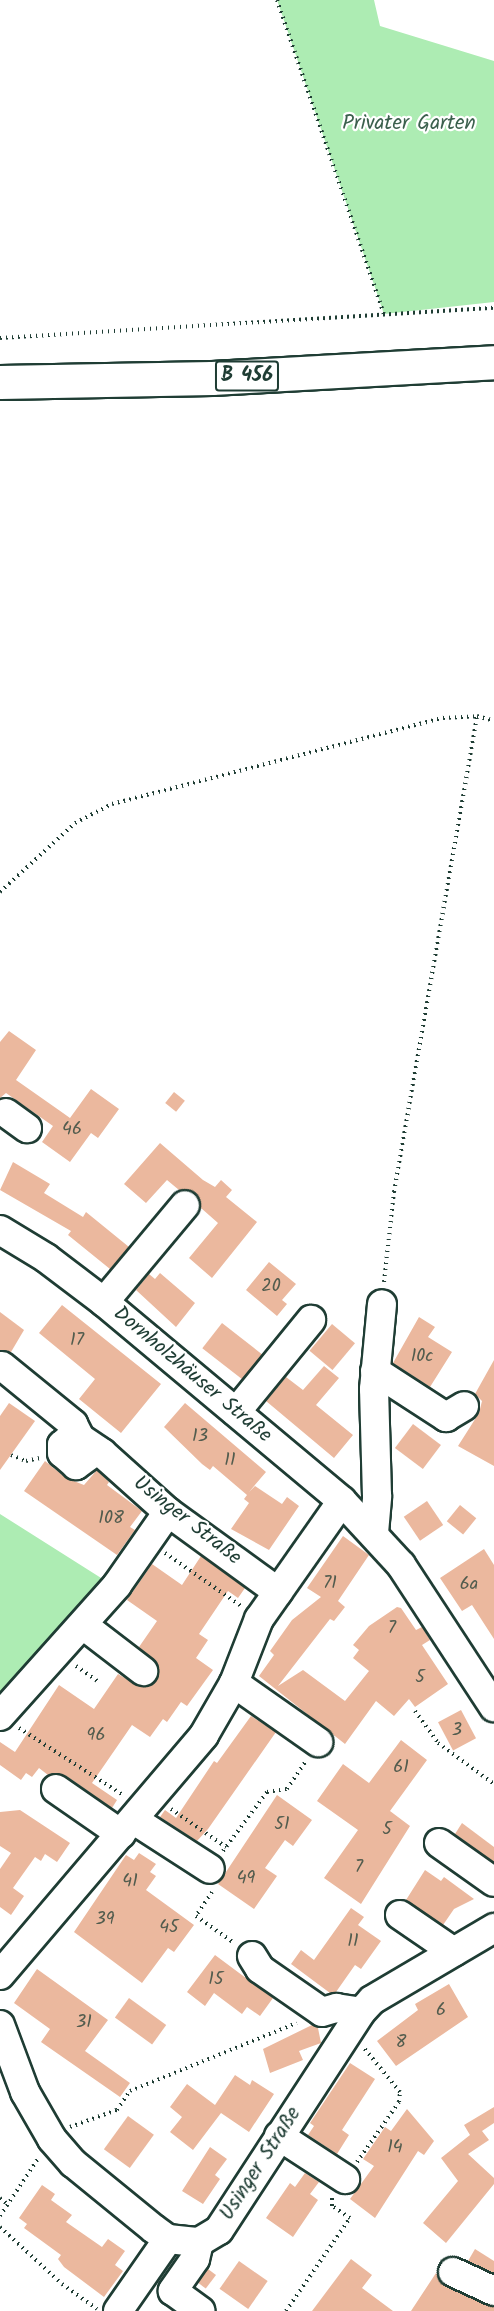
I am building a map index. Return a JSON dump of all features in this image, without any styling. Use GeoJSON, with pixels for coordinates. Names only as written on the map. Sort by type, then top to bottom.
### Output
{"type":"FeatureCollection","features":[{"type":"Feature","properties":{"kind":"main road","name":"B 456"},"geometry":{"type":"LineString","coordinates":[[0,382],[212,378],[494,362]]}},
{"type":"Feature","properties":{"kind":"street"},"geometry":{"type":"LineString","coordinates":[[104,1302],[185,1205]]}},
{"type":"Feature","properties":{"kind":"street","name":"Dornholzhäuser Straße"},"geometry":{"type":"LineString","coordinates":[[0,1230],[46,1258],[104,1302],[342,1501],[374,1533],[401,1565],[494,1707]]}},
{"type":"Feature","properties":{"kind":"street"},"geometry":{"type":"LineString","coordinates":[[374,1533],[377,1496],[375,1380],[382,1304]]}},
{"type":"Feature","properties":{"kind":"street"},"geometry":{"type":"LineString","coordinates":[[236,1412],[311,1320]]}},
{"type":"Feature","properties":{"kind":"street","name":"Usinger Straße"},"geometry":{"type":"LineString","coordinates":[[2,1366],[73,1424],[80,1447],[278,1592]]}},
{"type":"Feature","properties":{"kind":"street"},"geometry":{"type":"LineString","coordinates":[[375,1380],[446,1417],[464,1406]]}},
{"type":"Feature","properties":{"kind":"street"},"geometry":{"type":"LineString","coordinates":[[375,1380],[434,1430]]}},
{"type":"Feature","properties":{"kind":"street"},"geometry":{"type":"LineString","coordinates":[[5,1958],[138,1815],[204,1735],[234,1683],[259,1618],[342,1501]]}},
{"type":"Feature","properties":{"kind":"street"},"geometry":{"type":"LineString","coordinates":[[0,1716],[83,1625],[168,1512]]}},
{"type":"Feature","properties":{"kind":"street"},"geometry":{"type":"LineString","coordinates":[[83,1625],[143,1671]]}},
{"type":"Feature","properties":{"kind":"street"},"geometry":{"type":"LineString","coordinates":[[234,1683],[318,1742]]}},
{"type":"Feature","properties":{"kind":"street"},"geometry":{"type":"LineString","coordinates":[[56,1789],[138,1815],[218,1858]]}},
{"type":"Feature","properties":{"kind":"street"},"geometry":{"type":"LineString","coordinates":[[439,1843],[494,1882]]}},
{"type":"Feature","properties":{"kind":"street"},"geometry":{"type":"LineString","coordinates":[[400,1915],[454,1952]]}},
{"type":"Feature","properties":{"kind":"street","name":"Usinger Straße"},"geometry":{"type":"LineString","coordinates":[[199,2242],[219,2230],[361,2012],[372,2000],[494,1928]]}},
{"type":"Feature","properties":{"kind":"street"},"geometry":{"type":"LineString","coordinates":[[252,1956],[260,1970],[322,2012],[336,2008],[361,2012]]}},
{"type":"Feature","properties":{"kind":"street"},"geometry":{"type":"LineString","coordinates":[[0,2025],[25,2092],[52,2139],[99,2188],[168,2238],[199,2242],[195,2259],[173,2291],[201,2311]]}},
{"type":"Feature","properties":{"kind":"street"},"geometry":{"type":"LineString","coordinates":[[279,2136],[345,2179]]}},
{"type":"Feature","properties":{"kind":"street"},"geometry":{"type":"LineString","coordinates":[[123,2305],[168,2238]]}},
{"type":"Feature","properties":{"kind":"street"},"geometry":{"type":"LineString","coordinates":[[453,2272],[494,2291]]}},
{"type":"Feature","properties":{"kind":"path"},"geometry":{"type":"LineString","coordinates":[[277,0],[384,314]]}},
{"type":"Feature","properties":{"kind":"path"},"geometry":{"type":"LineString","coordinates":[[0,338],[494,308]]}},
{"type":"Feature","properties":{"kind":"path"},"geometry":{"type":"LineString","coordinates":[[0,892],[75,823],[111,804],[443,718],[477,716],[494,721]]}},
{"type":"Feature","properties":{"kind":"path"},"geometry":{"type":"LineString","coordinates":[[382,1304],[394,1192],[477,716]]}},
{"type":"Feature","properties":{"kind":"path"},"geometry":{"type":"LineString","coordinates":[[11,1455],[26,1461],[80,1447]]}},
{"type":"Feature","properties":{"kind":"path"},"geometry":{"type":"LineString","coordinates":[[148,1541],[259,1618]]}},
{"type":"Feature","properties":{"kind":"path"},"geometry":{"type":"LineString","coordinates":[[58,1654],[100,1683]]}},
{"type":"Feature","properties":{"kind":"path"},"geometry":{"type":"LineString","coordinates":[[415,1711],[444,1748],[494,1784]]}},
{"type":"Feature","properties":{"kind":"path"},"geometry":{"type":"LineString","coordinates":[[0,1716],[138,1815],[218,1858]]}},
{"type":"Feature","properties":{"kind":"path"},"geometry":{"type":"LineString","coordinates":[[252,1956],[196,1916],[212,1892],[200,1883],[267,1792],[287,1789],[318,1742]]}},
{"type":"Feature","properties":{"kind":"path"},"geometry":{"type":"LineString","coordinates":[[0,2216],[6,2203],[52,2139],[62,2130],[117,2110],[130,2091],[322,2012]]}},
{"type":"Feature","properties":{"kind":"path"},"geometry":{"type":"LineString","coordinates":[[0,2198],[6,2203]]}},
{"type":"Feature","properties":{"kind":"path"},"geometry":{"type":"LineString","coordinates":[[0,2227],[62,2284],[100,2311]]}},
{"type":"Feature","properties":{"kind":"green space","name":"Privater Garten"},"geometry":{"type":"Polygon","coordinates":[[[277,0],[374,0],[380,26],[494,61],[494,302],[384,314],[277,0]]]}},
{"type":"Feature","properties":{"kind":"green space"},"geometry":{"type":"Polygon","coordinates":[[[0,1514],[109,1583],[95,1588],[0,1703],[0,1514]]]}},
{"type":"Feature","properties":{"kind":"building"},"geometry":{"type":"Polygon","coordinates":[[[9,1031],[36,1050],[16,1080],[70,1118],[91,1089],[119,1109],[98,1138],[91,1133],[70,1162],[42,1142],[53,1126],[6,1093],[0,1098],[0,1042],[9,1031]]]}},
{"type":"Feature","properties":{"kind":"building"},"geometry":{"type":"Polygon","coordinates":[[[174,1092],[185,1101],[176,1112],[165,1103],[174,1092]]]}},
{"type":"Feature","properties":{"kind":"building"},"geometry":{"type":"Polygon","coordinates":[[[160,1143],[203,1180],[215,1187],[221,1180],[232,1190],[226,1197],[257,1222],[212,1278],[189,1258],[218,1223],[201,1208],[196,1193],[179,1190],[167,1180],[146,1203],[124,1184],[160,1143]]]}},
{"type":"Feature","properties":{"kind":"building"},"geometry":{"type":"Polygon","coordinates":[[[13,1162],[50,1184],[44,1193],[83,1217],[86,1212],[129,1247],[110,1269],[68,1235],[71,1231],[0,1190],[13,1162]]]}},
{"type":"Feature","properties":{"kind":"building"},"geometry":{"type":"Polygon","coordinates":[[[269,1262],[296,1284],[282,1300],[287,1304],[277,1316],[246,1290],[269,1262]]]}},
{"type":"Feature","properties":{"kind":"building"},"geometry":{"type":"Polygon","coordinates":[[[160,1273],[195,1303],[176,1327],[136,1290],[149,1274],[155,1279],[160,1273]]]}},
{"type":"Feature","properties":{"kind":"building"},"geometry":{"type":"Polygon","coordinates":[[[62,1305],[161,1384],[121,1433],[79,1399],[95,1379],[39,1333],[62,1305]]]}},
{"type":"Feature","properties":{"kind":"building"},"geometry":{"type":"Polygon","coordinates":[[[0,1312],[24,1330],[11,1352],[0,1350],[0,1312]]]}},
{"type":"Feature","properties":{"kind":"building"},"geometry":{"type":"Polygon","coordinates":[[[419,1317],[435,1327],[428,1337],[452,1352],[430,1387],[393,1363],[419,1317]]]}},
{"type":"Feature","properties":{"kind":"building"},"geometry":{"type":"Polygon","coordinates":[[[222,1323],[262,1354],[242,1380],[202,1348],[222,1323]]]}},
{"type":"Feature","properties":{"kind":"building"},"geometry":{"type":"Polygon","coordinates":[[[332,1324],[355,1343],[332,1370],[310,1351],[332,1324]]]}},
{"type":"Feature","properties":{"kind":"building"},"geometry":{"type":"Polygon","coordinates":[[[494,1360],[494,1466],[458,1446],[479,1413],[482,1401],[475,1394],[494,1360]]]}},
{"type":"Feature","properties":{"kind":"building"},"geometry":{"type":"Polygon","coordinates":[[[324,1366],[339,1378],[316,1405],[353,1435],[334,1458],[266,1401],[286,1377],[303,1390],[324,1366]]]}},
{"type":"Feature","properties":{"kind":"building"},"geometry":{"type":"Polygon","coordinates":[[[9,1403],[35,1421],[0,1470],[0,1416],[9,1403]]]}},
{"type":"Feature","properties":{"kind":"building"},"geometry":{"type":"Polygon","coordinates":[[[185,1403],[266,1472],[249,1492],[255,1486],[282,1504],[287,1497],[299,1506],[269,1550],[231,1529],[249,1503],[244,1499],[247,1495],[213,1466],[210,1470],[202,1464],[164,1427],[185,1403]]]}},
{"type":"Feature","properties":{"kind":"building"},"geometry":{"type":"Polygon","coordinates":[[[413,1424],[441,1445],[423,1469],[395,1448],[413,1424]]]}},
{"type":"Feature","properties":{"kind":"building"},"geometry":{"type":"Polygon","coordinates":[[[45,1461],[66,1478],[84,1485],[97,1470],[109,1482],[107,1485],[142,1511],[130,1527],[135,1530],[117,1555],[24,1491],[45,1461]]]}},
{"type":"Feature","properties":{"kind":"building"},"geometry":{"type":"Polygon","coordinates":[[[427,1501],[443,1525],[420,1541],[404,1517],[427,1501]]]}},
{"type":"Feature","properties":{"kind":"building"},"geometry":{"type":"Polygon","coordinates":[[[460,1505],[476,1518],[463,1535],[447,1521],[460,1505]]]}},
{"type":"Feature","properties":{"kind":"building"},"geometry":{"type":"Polygon","coordinates":[[[343,1536],[369,1555],[338,1601],[345,1607],[334,1621],[330,1619],[278,1686],[303,1670],[345,1701],[369,1671],[353,1658],[359,1650],[353,1645],[369,1626],[397,1607],[401,1608],[416,1630],[422,1627],[430,1640],[422,1645],[448,1684],[415,1707],[409,1699],[394,1716],[376,1701],[345,1744],[259,1676],[274,1655],[270,1651],[292,1620],[321,1597],[307,1588],[343,1536]]]}},
{"type":"Feature","properties":{"kind":"building"},"geometry":{"type":"Polygon","coordinates":[[[484,1549],[494,1565],[494,1639],[472,1605],[462,1611],[440,1578],[484,1549]]]}},
{"type":"Feature","properties":{"kind":"building"},"geometry":{"type":"Polygon","coordinates":[[[201,1556],[245,1588],[238,1598],[228,1591],[199,1634],[208,1640],[196,1658],[213,1670],[187,1706],[181,1702],[167,1722],[163,1719],[150,1737],[132,1725],[92,1783],[117,1800],[112,1808],[65,1775],[48,1775],[39,1768],[32,1777],[26,1773],[21,1780],[0,1765],[0,1742],[15,1752],[59,1685],[94,1709],[118,1674],[140,1687],[156,1681],[158,1664],[139,1647],[157,1621],[127,1600],[152,1564],[182,1585],[201,1556]]]}},
{"type":"Feature","properties":{"kind":"building"},"geometry":{"type":"Polygon","coordinates":[[[461,1710],[476,1738],[453,1750],[438,1722],[461,1710]]]}},
{"type":"Feature","properties":{"kind":"building"},"geometry":{"type":"Polygon","coordinates":[[[251,1716],[276,1732],[208,1829],[197,1841],[160,1817],[165,1810],[176,1818],[214,1761],[217,1763],[251,1716]]]}},
{"type":"Feature","properties":{"kind":"building"},"geometry":{"type":"Polygon","coordinates":[[[401,1740],[427,1760],[390,1811],[410,1826],[361,1904],[324,1878],[358,1830],[317,1801],[343,1764],[369,1783],[401,1740]]]}},
{"type":"Feature","properties":{"kind":"building"},"geometry":{"type":"Polygon","coordinates":[[[277,1795],[312,1820],[293,1846],[285,1840],[265,1868],[277,1876],[254,1909],[218,1884],[277,1795]]]}},
{"type":"Feature","properties":{"kind":"building"},"geometry":{"type":"Polygon","coordinates":[[[20,1810],[70,1843],[57,1862],[45,1854],[41,1861],[35,1857],[13,1888],[24,1896],[11,1915],[0,1907],[0,1869],[11,1853],[0,1846],[0,1812],[20,1810]]]}},
{"type":"Feature","properties":{"kind":"building"},"geometry":{"type":"Polygon","coordinates":[[[462,1823],[494,1847],[494,1862],[455,1834],[462,1823]]]}},
{"type":"Feature","properties":{"kind":"building"},"geometry":{"type":"Polygon","coordinates":[[[139,1853],[156,1864],[150,1872],[156,1876],[146,1890],[194,1925],[174,1952],[168,1948],[142,1983],[74,1932],[126,1855],[134,1860],[139,1853]]]}},
{"type":"Feature","properties":{"kind":"building"},"geometry":{"type":"Polygon","coordinates":[[[425,1870],[441,1881],[444,1877],[474,1899],[454,1909],[443,1925],[406,1900],[425,1870]]]}},
{"type":"Feature","properties":{"kind":"building"},"geometry":{"type":"Polygon","coordinates":[[[351,1908],[364,1917],[358,1925],[381,1941],[361,1969],[355,1965],[336,1992],[330,1993],[291,1964],[301,1950],[314,1960],[351,1908]]]}},
{"type":"Feature","properties":{"kind":"building"},"geometry":{"type":"Polygon","coordinates":[[[215,1955],[273,1998],[260,2016],[247,2007],[242,2014],[214,1993],[205,2006],[187,1992],[215,1955]]]}},
{"type":"Feature","properties":{"kind":"building"},"geometry":{"type":"Polygon","coordinates":[[[37,1969],[108,2020],[85,2051],[130,2083],[120,2097],[41,2042],[50,2029],[14,2003],[37,1969]]]}},
{"type":"Feature","properties":{"kind":"building"},"geometry":{"type":"Polygon","coordinates":[[[449,1984],[468,2017],[396,2066],[377,2041],[418,2010],[415,2004],[449,1984]]]}},
{"type":"Feature","properties":{"kind":"building"},"geometry":{"type":"Polygon","coordinates":[[[129,1998],[166,2025],[152,2044],[115,2017],[129,1998]]]}},
{"type":"Feature","properties":{"kind":"building"},"geometry":{"type":"Polygon","coordinates":[[[312,2025],[318,2028],[321,2043],[299,2051],[303,2060],[270,2073],[263,2049],[312,2025]]]}},
{"type":"Feature","properties":{"kind":"building"},"geometry":{"type":"Polygon","coordinates":[[[350,2063],[375,2079],[342,2130],[349,2135],[337,2154],[308,2135],[314,2126],[310,2123],[350,2063]]]}},
{"type":"Feature","properties":{"kind":"building"},"geometry":{"type":"Polygon","coordinates":[[[235,2075],[250,2085],[252,2080],[274,2094],[249,2132],[221,2113],[193,2150],[170,2132],[182,2117],[170,2107],[187,2084],[215,2105],[235,2075]]]}},
{"type":"Feature","properties":{"kind":"building"},"geometry":{"type":"Polygon","coordinates":[[[494,2107],[494,2123],[482,2131],[489,2140],[468,2154],[494,2178],[494,2184],[446,2243],[423,2223],[458,2181],[441,2158],[470,2135],[464,2125],[494,2107]]]}},
{"type":"Feature","properties":{"kind":"building"},"geometry":{"type":"Polygon","coordinates":[[[407,2109],[434,2141],[424,2155],[418,2151],[375,2218],[350,2199],[374,2166],[363,2159],[385,2127],[391,2131],[407,2109]]]}},
{"type":"Feature","properties":{"kind":"building"},"geometry":{"type":"Polygon","coordinates":[[[128,2116],[154,2135],[130,2168],[104,2149],[128,2116]]]}},
{"type":"Feature","properties":{"kind":"building"},"geometry":{"type":"Polygon","coordinates":[[[210,2147],[227,2159],[215,2175],[220,2179],[203,2204],[182,2191],[210,2147]]]}},
{"type":"Feature","properties":{"kind":"building"},"geometry":{"type":"Polygon","coordinates":[[[305,2173],[319,2182],[310,2194],[318,2200],[293,2237],[266,2218],[290,2183],[295,2187],[305,2173]]]}},
{"type":"Feature","properties":{"kind":"building"},"geometry":{"type":"Polygon","coordinates":[[[42,2185],[55,2194],[51,2200],[72,2215],[66,2222],[102,2247],[108,2239],[125,2251],[115,2265],[123,2271],[104,2297],[64,2267],[58,2259],[61,2255],[24,2228],[27,2224],[19,2218],[42,2185]]]}},
{"type":"Feature","properties":{"kind":"building"},"geometry":{"type":"Polygon","coordinates":[[[475,2249],[494,2261],[494,2273],[468,2261],[475,2249]]]}},
{"type":"Feature","properties":{"kind":"building"},"geometry":{"type":"Polygon","coordinates":[[[351,2259],[372,2275],[362,2288],[393,2311],[312,2311],[351,2259]]]}},
{"type":"Feature","properties":{"kind":"building"},"geometry":{"type":"Polygon","coordinates":[[[239,2261],[268,2281],[248,2309],[219,2289],[239,2261]]]}},
{"type":"Feature","properties":{"kind":"building"},"geometry":{"type":"Polygon","coordinates":[[[208,2269],[216,2275],[206,2289],[198,2283],[208,2269]]]}},
{"type":"Feature","properties":{"kind":"building"},"geometry":{"type":"Polygon","coordinates":[[[436,2273],[446,2287],[494,2307],[494,2311],[411,2311],[436,2273]]]}}]}
